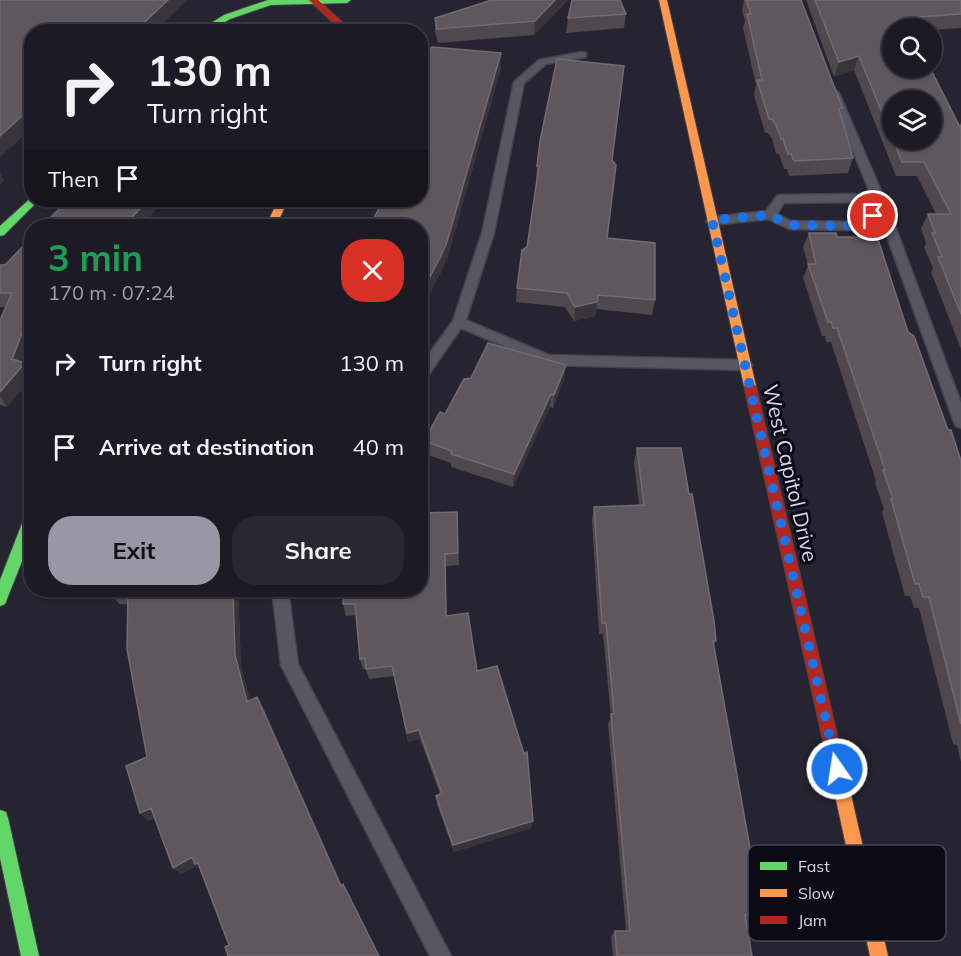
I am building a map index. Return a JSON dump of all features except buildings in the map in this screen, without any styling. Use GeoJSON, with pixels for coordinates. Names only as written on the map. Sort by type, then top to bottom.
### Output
{"type":"FeatureCollection","features":[{"type":"Feature","properties":{"kind":"street"},"geometry":{"type":"LineString","coordinates":[[212,24],[270,2],[347,0]]}},
{"type":"Feature","properties":{"kind":"street","name":"West Capitol Drive"},"geometry":{"type":"LineString","coordinates":[[663,0],[854,845]]}},
{"type":"Feature","properties":{"kind":"street"},"geometry":{"type":"LineString","coordinates":[[314,1],[341,24]]}},
{"type":"Feature","properties":{"kind":"street"},"geometry":{"type":"LineString","coordinates":[[0,232],[26,207]]}},
{"type":"Feature","properties":{"kind":"street"},"geometry":{"type":"LineString","coordinates":[[0,599],[24,537]]}},
{"type":"Feature","properties":{"kind":"street"},"geometry":{"type":"LineString","coordinates":[[0,818],[30,956]]}},
{"type":"Feature","properties":{"kind":"street","name":"West Capitol Drive"},"geometry":{"type":"LineString","coordinates":[[876,941],[879,956]]}},
{"type":"Feature","properties":{"kind":"lane"},"geometry":{"type":"LineString","coordinates":[[428,365],[459,322],[488,233],[519,82],[543,62],[582,55]]}},
{"type":"Feature","properties":{"kind":"lane"},"geometry":{"type":"LineString","coordinates":[[829,82],[882,207],[961,422]]}},
{"type":"Feature","properties":{"kind":"lane"},"geometry":{"type":"LineString","coordinates":[[770,215],[781,199],[855,198],[882,207]]}},
{"type":"Feature","properties":{"kind":"lane"},"geometry":{"type":"LineString","coordinates":[[712,220],[770,215],[789,225],[864,226],[882,207]]}},
{"type":"Feature","properties":{"kind":"lane"},"geometry":{"type":"LineString","coordinates":[[459,322],[548,360],[745,365]]}},
{"type":"Feature","properties":{"kind":"lane"},"geometry":{"type":"LineString","coordinates":[[281,597],[290,665],[441,956]]}},
{"type":"Feature","properties":{"kind":"traffic: fast"},"geometry":{"type":"LineString","coordinates":[[215,24],[227,17],[270,2],[347,0]]}},
{"type":"Feature","properties":{"kind":"traffic: fast"},"geometry":{"type":"LineString","coordinates":[[0,232],[26,207]]}},
{"type":"Feature","properties":{"kind":"traffic: fast"},"geometry":{"type":"LineString","coordinates":[[0,599],[24,537]]}},
{"type":"Feature","properties":{"kind":"traffic: fast"},"geometry":{"type":"LineString","coordinates":[[0,818],[30,956]]}},
{"type":"Feature","properties":{"kind":"traffic: slow"},"geometry":{"type":"LineString","coordinates":[[663,0],[750,386]]}},
{"type":"Feature","properties":{"kind":"traffic: slow"},"geometry":{"type":"LineString","coordinates":[[274,219],[280,207]]}},
{"type":"Feature","properties":{"kind":"traffic: slow"},"geometry":{"type":"LineString","coordinates":[[841,786],[854,845]]}},
{"type":"Feature","properties":{"kind":"traffic: slow"},"geometry":{"type":"LineString","coordinates":[[876,941],[879,956]]}},
{"type":"Feature","properties":{"kind":"traffic: jam"},"geometry":{"type":"LineString","coordinates":[[313,0],[340,24]]}},
{"type":"Feature","properties":{"kind":"traffic: jam"},"geometry":{"type":"LineString","coordinates":[[750,386],[841,786]]}},
{"type":"Feature","properties":{"kind":"route"},"geometry":{"type":"LineString","coordinates":[[837,769],[712,220],[770,215],[789,225],[864,226],[873,216]]}}]}
